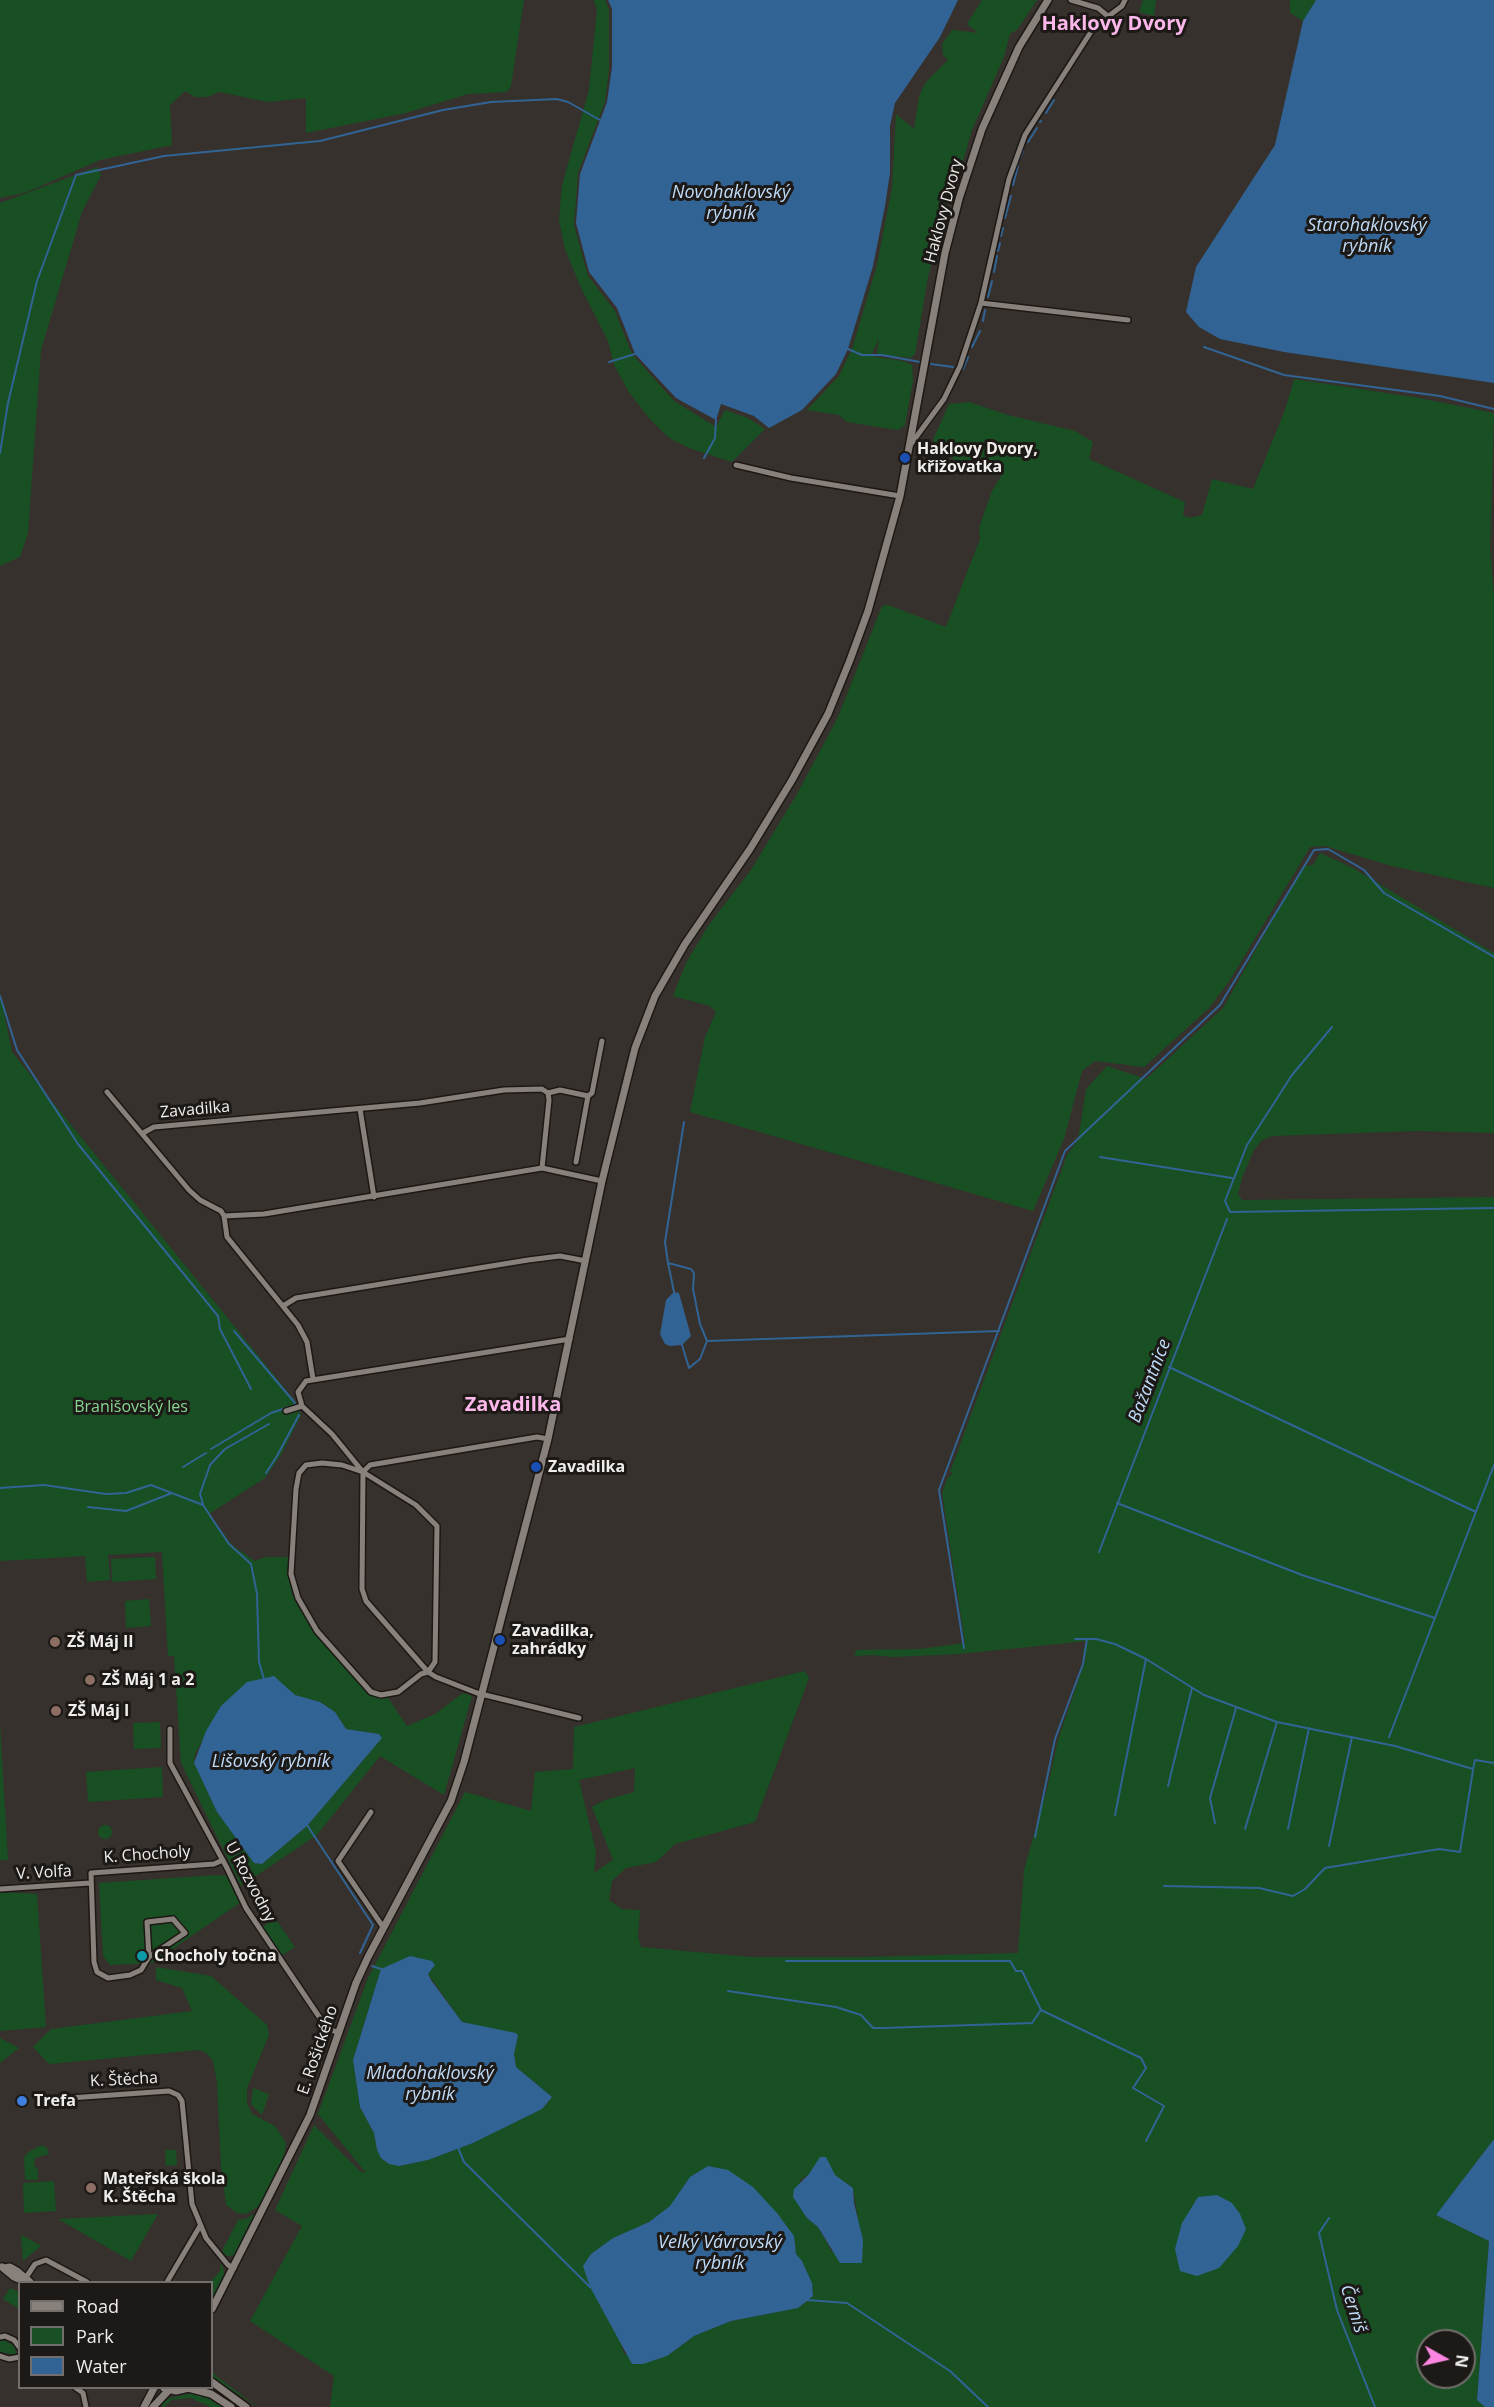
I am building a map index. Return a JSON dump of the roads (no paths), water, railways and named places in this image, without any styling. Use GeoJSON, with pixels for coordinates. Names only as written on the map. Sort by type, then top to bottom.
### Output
{"type":"FeatureCollection","features":[{"type":"Feature","properties":{"kind":"street","name":"Haklovy Dvory"},"geometry":{"type":"LineString","coordinates":[[900,496],[945,253],[959,199],[982,129],[1019,47],[1048,0]]}},
{"type":"Feature","properties":{"kind":"street"},"geometry":{"type":"LineString","coordinates":[[1071,0],[1098,8],[1109,17]]}},
{"type":"Feature","properties":{"kind":"street","name":"Haklovy Dvory"},"geometry":{"type":"LineString","coordinates":[[911,444],[944,399],[956,374],[981,303],[1009,179],[1025,135],[1094,27],[1109,17],[1125,0]]}},
{"type":"Feature","properties":{"kind":"street"},"geometry":{"type":"LineString","coordinates":[[981,303],[1128,320]]}},
{"type":"Feature","properties":{"kind":"street"},"geometry":{"type":"LineString","coordinates":[[482,1694],[548,1439],[602,1181],[635,1048],[655,996],[685,944],[762,830],[828,714],[868,611],[892,532],[900,496],[791,478],[736,465]]}},
{"type":"Feature","properties":{"kind":"street"},"geometry":{"type":"LineString","coordinates":[[576,1162],[588,1096],[592,1093],[602,1041]]}},
{"type":"Feature","properties":{"kind":"street","name":"Zavadilka"},"geometry":{"type":"LineString","coordinates":[[143,1133],[154,1127],[360,1109],[504,1090],[542,1089],[548,1093],[560,1090],[588,1096]]}},
{"type":"Feature","properties":{"kind":"street","name":"Zavadilka"},"geometry":{"type":"LineString","coordinates":[[107,1092],[189,1190],[224,1216]]}},
{"type":"Feature","properties":{"kind":"street"},"geometry":{"type":"LineString","coordinates":[[542,1168],[548,1093]]}},
{"type":"Feature","properties":{"kind":"street"},"geometry":{"type":"LineString","coordinates":[[360,1109],[374,1197]]}},
{"type":"Feature","properties":{"kind":"street"},"geometry":{"type":"LineString","coordinates":[[314,1379],[307,1342],[283,1306],[227,1237],[224,1216],[264,1214],[542,1168],[602,1181]]}},
{"type":"Feature","properties":{"kind":"street"},"geometry":{"type":"LineString","coordinates":[[283,1306],[296,1298],[528,1260],[560,1256],[586,1261]]}},
{"type":"Feature","properties":{"kind":"street"},"geometry":{"type":"LineString","coordinates":[[570,1339],[314,1379],[300,1385],[298,1392],[302,1406],[332,1434],[363,1472],[363,1596],[428,1672],[482,1694],[579,1718]]}},
{"type":"Feature","properties":{"kind":"street"},"geometry":{"type":"LineString","coordinates":[[286,1410],[302,1406]]}},
{"type":"Feature","properties":{"kind":"street"},"geometry":{"type":"LineString","coordinates":[[363,1472],[370,1465],[537,1437],[548,1439]]}},
{"type":"Feature","properties":{"kind":"street"},"geometry":{"type":"LineString","coordinates":[[322,1463],[342,1465],[363,1472],[402,1495],[437,1526],[435,1662],[428,1672],[421,1674],[398,1692],[381,1695],[371,1692],[316,1631],[298,1598],[291,1574],[299,1473],[306,1465],[322,1463]]}},
{"type":"Feature","properties":{"kind":"street","name":"E. Rošického"},"geometry":{"type":"LineString","coordinates":[[213,2307],[310,2115],[356,1983],[383,1927],[452,1801],[482,1694]]}},
{"type":"Feature","properties":{"kind":"street","name":"U Rozvodny"},"geometry":{"type":"LineString","coordinates":[[170,1729],[170,1762],[246,1908],[326,2026],[338,2032]]}},
{"type":"Feature","properties":{"kind":"street"},"geometry":{"type":"LineString","coordinates":[[371,1812],[338,1861],[383,1927]]}},
{"type":"Feature","properties":{"kind":"street","name":"K. Chocholy"},"geometry":{"type":"LineString","coordinates":[[149,1957],[147,1922],[173,1920],[185,1933],[149,1957],[141,1970],[114,1978],[100,1975],[94,1962],[91,1873],[214,1864],[223,1860]]}},
{"type":"Feature","properties":{"kind":"street","name":"V. Volfa"},"geometry":{"type":"LineString","coordinates":[[0,1889],[90,1883]]}},
{"type":"Feature","properties":{"kind":"street","name":"K. Štěcha"},"geometry":{"type":"LineString","coordinates":[[62,2096],[70,2098],[169,2091],[178,2095],[182,2101],[184,2117],[190,2197],[200,2226],[210,2244],[234,2268]]}},
{"type":"Feature","properties":{"kind":"street"},"geometry":{"type":"LineString","coordinates":[[167,2281],[200,2226]]}},
{"type":"Feature","properties":{"kind":"street"},"geometry":{"type":"LineString","coordinates":[[2,2266],[6,2273],[21,2280],[27,2280],[35,2264],[46,2260],[83,2281]]}},
{"type":"Feature","properties":{"kind":"street"},"geometry":{"type":"LineString","coordinates":[[0,2337],[5,2336],[14,2340],[18,2345]]}},
{"type":"Feature","properties":{"kind":"street"},"geometry":{"type":"LineString","coordinates":[[0,2356],[9,2359],[18,2357]]}},
{"type":"Feature","properties":{"kind":"street"},"geometry":{"type":"LineString","coordinates":[[213,2383],[246,2407]]}},
{"type":"Feature","properties":{"kind":"street"},"geometry":{"type":"LineString","coordinates":[[78,2389],[83,2392],[86,2407]]}},
{"type":"Feature","properties":{"kind":"street"},"geometry":{"type":"LineString","coordinates":[[144,2407],[153,2389]]}},
{"type":"Feature","properties":{"kind":"street"},"geometry":{"type":"LineString","coordinates":[[153,2407],[167,2389]]}},
{"type":"Feature","properties":{"kind":"street"},"geometry":{"type":"LineString","coordinates":[[193,2389],[211,2394],[231,2407]]}},
{"type":"Feature","properties":{"kind":"water","name":"Novohaklovský rybník"},"geometry":{"type":"Polygon","coordinates":[[[608,0],[958,0],[940,37],[895,103],[890,126],[890,173],[885,206],[873,266],[848,349],[836,374],[802,410],[769,428],[754,416],[721,404],[716,420],[676,398],[635,354],[617,308],[589,272],[576,223],[580,174],[607,102],[612,67],[612,9],[608,0]]]}},
{"type":"Feature","properties":{"kind":"water","name":"Starohaklovský rybník"},"geometry":{"type":"Polygon","coordinates":[[[1316,0],[1494,0],[1494,383],[1284,352],[1220,339],[1199,327],[1186,312],[1196,267],[1275,145],[1303,21],[1316,0]]]}},
{"type":"Feature","properties":{"kind":"water"},"geometry":{"type":"Polygon","coordinates":[[[674,1292],[679,1293],[691,1336],[682,1345],[670,1346],[665,1344],[660,1334],[666,1300],[674,1292]]]}},
{"type":"Feature","properties":{"kind":"water","name":"Lišovský rybník"},"geometry":{"type":"Polygon","coordinates":[[[274,1676],[295,1695],[320,1702],[335,1712],[346,1729],[379,1734],[382,1738],[307,1826],[262,1864],[254,1863],[217,1812],[194,1763],[206,1731],[221,1706],[247,1682],[274,1676]]]}},
{"type":"Feature","properties":{"kind":"water","name":"Mladohaklovský rybník"},"geometry":{"type":"Polygon","coordinates":[[[410,1956],[432,1961],[435,1965],[428,1974],[462,2022],[516,2033],[518,2036],[514,2054],[516,2067],[552,2097],[542,2109],[473,2143],[428,2160],[399,2166],[389,2164],[381,2158],[377,2150],[374,2133],[360,2107],[353,2060],[381,1969],[410,1956]]]}},
{"type":"Feature","properties":{"kind":"water"},"geometry":{"type":"Polygon","coordinates":[[[1494,2139],[1494,2407],[1485,2407],[1477,2400],[1489,2241],[1436,2215],[1494,2139]]]}},
{"type":"Feature","properties":{"kind":"water"},"geometry":{"type":"Polygon","coordinates":[[[820,2157],[826,2157],[835,2175],[853,2188],[854,2203],[863,2240],[862,2263],[840,2263],[818,2227],[807,2218],[793,2197],[794,2189],[809,2174],[820,2157]]]}},
{"type":"Feature","properties":{"kind":"water","name":"Velký Vávrovský rybník"},"geometry":{"type":"Polygon","coordinates":[[[708,2166],[728,2170],[753,2187],[777,2213],[794,2236],[796,2254],[802,2261],[812,2283],[813,2296],[798,2308],[731,2321],[694,2336],[667,2356],[643,2364],[632,2364],[590,2287],[583,2266],[591,2254],[613,2238],[649,2222],[670,2206],[690,2177],[708,2166]]]}},
{"type":"Feature","properties":{"kind":"water"},"geometry":{"type":"Polygon","coordinates":[[[1217,2195],[1232,2203],[1240,2214],[1246,2229],[1238,2246],[1219,2268],[1197,2276],[1180,2271],[1175,2249],[1182,2223],[1198,2197],[1217,2195]]]}},
{"type":"Feature","properties":{"kind":"waterway"},"geometry":{"type":"LineString","coordinates":[[0,453],[8,403],[37,281],[76,175],[164,156],[320,141],[443,110],[491,102],[557,99],[568,102],[600,120]]}},
{"type":"Feature","properties":{"kind":"waterway"},"geometry":{"type":"LineString","coordinates":[[1046,113],[1054,100]]}},
{"type":"Feature","properties":{"kind":"waterway"},"geometry":{"type":"LineString","coordinates":[[1028,142],[1037,128]]}},
{"type":"Feature","properties":{"kind":"waterway"},"geometry":{"type":"LineString","coordinates":[[1020,158],[1023,151]]}},
{"type":"Feature","properties":{"kind":"waterway"},"geometry":{"type":"LineString","coordinates":[[1013,185],[1018,166]]}},
{"type":"Feature","properties":{"kind":"waterway"},"geometry":{"type":"LineString","coordinates":[[1005,218],[1011,196]]}},
{"type":"Feature","properties":{"kind":"waterway"},"geometry":{"type":"LineString","coordinates":[[1001,236],[1003,228]]}},
{"type":"Feature","properties":{"kind":"waterway"},"geometry":{"type":"LineString","coordinates":[[998,251],[1000,243]]}},
{"type":"Feature","properties":{"kind":"waterway"},"geometry":{"type":"LineString","coordinates":[[994,272],[997,256]]}},
{"type":"Feature","properties":{"kind":"waterway"},"geometry":{"type":"LineString","coordinates":[[988,297],[992,281]]}},
{"type":"Feature","properties":{"kind":"waterway"},"geometry":{"type":"LineString","coordinates":[[983,321],[985,310]]}},
{"type":"Feature","properties":{"kind":"waterway"},"geometry":{"type":"LineString","coordinates":[[972,347],[980,331]]}},
{"type":"Feature","properties":{"kind":"waterway"},"geometry":{"type":"LineString","coordinates":[[1204,347],[1284,375],[1440,396],[1494,409]]}},
{"type":"Feature","properties":{"kind":"waterway"},"geometry":{"type":"LineString","coordinates":[[848,349],[862,355],[882,355],[920,362]]}},
{"type":"Feature","properties":{"kind":"waterway"},"geometry":{"type":"LineString","coordinates":[[609,362],[635,354]]}},
{"type":"Feature","properties":{"kind":"waterway"},"geometry":{"type":"LineString","coordinates":[[963,369],[968,357]]}},
{"type":"Feature","properties":{"kind":"waterway"},"geometry":{"type":"LineString","coordinates":[[931,364],[953,367]]}},
{"type":"Feature","properties":{"kind":"waterway"},"geometry":{"type":"LineString","coordinates":[[704,458],[715,438],[716,420]]}},
{"type":"Feature","properties":{"kind":"waterway"},"geometry":{"type":"LineString","coordinates":[[964,1648],[939,1490],[1065,1151],[1220,1005],[1314,850],[1328,849],[1364,870],[1384,893],[1494,957]]}},
{"type":"Feature","properties":{"kind":"waterway"},"geometry":{"type":"LineString","coordinates":[[0,996],[17,1050],[78,1144],[218,1316],[220,1329],[251,1389]]}},
{"type":"Feature","properties":{"kind":"waterway","name":"Bažantnice"},"geometry":{"type":"LineString","coordinates":[[1332,1027],[1292,1075],[1247,1145],[1225,1201],[1230,1212],[1494,1208]]}},
{"type":"Feature","properties":{"kind":"waterway"},"geometry":{"type":"LineString","coordinates":[[684,1122],[665,1242],[668,1263],[691,1269],[694,1273],[693,1289],[700,1324],[707,1341],[999,1331]]}},
{"type":"Feature","properties":{"kind":"waterway"},"geometry":{"type":"LineString","coordinates":[[1100,1157],[1232,1178]]}},
{"type":"Feature","properties":{"kind":"waterway","name":"Bažantnice"},"geometry":{"type":"LineString","coordinates":[[1099,1552],[1227,1219]]}},
{"type":"Feature","properties":{"kind":"waterway"},"geometry":{"type":"LineString","coordinates":[[668,1263],[674,1292]]}},
{"type":"Feature","properties":{"kind":"waterway"},"geometry":{"type":"LineString","coordinates":[[234,1331],[295,1403]]}},
{"type":"Feature","properties":{"kind":"waterway"},"geometry":{"type":"LineString","coordinates":[[682,1345],[689,1368],[700,1359],[707,1341]]}},
{"type":"Feature","properties":{"kind":"waterway"},"geometry":{"type":"LineString","coordinates":[[1169,1367],[1476,1512]]}},
{"type":"Feature","properties":{"kind":"waterway"},"geometry":{"type":"LineString","coordinates":[[211,1449],[271,1413],[289,1407]]}},
{"type":"Feature","properties":{"kind":"waterway"},"geometry":{"type":"LineString","coordinates":[[266,1473],[299,1415]]}},
{"type":"Feature","properties":{"kind":"waterway"},"geometry":{"type":"LineString","coordinates":[[203,1504],[200,1494],[210,1465],[225,1449],[269,1424]]}},
{"type":"Feature","properties":{"kind":"waterway"},"geometry":{"type":"LineString","coordinates":[[183,1467],[206,1453]]}},
{"type":"Feature","properties":{"kind":"waterway"},"geometry":{"type":"LineString","coordinates":[[1389,1737],[1494,1465]]}},
{"type":"Feature","properties":{"kind":"waterway"},"geometry":{"type":"LineString","coordinates":[[0,1488],[44,1485],[106,1494],[126,1493],[151,1485],[203,1505],[229,1544],[251,1564],[257,1594],[259,1662],[264,1679]]}},
{"type":"Feature","properties":{"kind":"waterway"},"geometry":{"type":"LineString","coordinates":[[88,1507],[126,1511],[172,1493]]}},
{"type":"Feature","properties":{"kind":"waterway"},"geometry":{"type":"LineString","coordinates":[[1117,1503],[1302,1575],[1435,1618]]}},
{"type":"Feature","properties":{"kind":"waterway"},"geometry":{"type":"LineString","coordinates":[[1075,1639],[1096,1639],[1115,1644],[1146,1659],[1204,1695],[1277,1722],[1395,1746],[1473,1769],[1475,1760],[1494,1763]]}},
{"type":"Feature","properties":{"kind":"waterway"},"geometry":{"type":"LineString","coordinates":[[1035,1837],[1055,1739],[1083,1664],[1087,1639]]}},
{"type":"Feature","properties":{"kind":"waterway"},"geometry":{"type":"LineString","coordinates":[[1115,1815],[1146,1659]]}},
{"type":"Feature","properties":{"kind":"waterway"},"geometry":{"type":"LineString","coordinates":[[1168,1786],[1192,1688]]}},
{"type":"Feature","properties":{"kind":"waterway"},"geometry":{"type":"LineString","coordinates":[[1215,1823],[1210,1798],[1236,1708]]}},
{"type":"Feature","properties":{"kind":"waterway"},"geometry":{"type":"LineString","coordinates":[[1245,1829],[1277,1722]]}},
{"type":"Feature","properties":{"kind":"waterway"},"geometry":{"type":"LineString","coordinates":[[1288,1829],[1309,1728]]}},
{"type":"Feature","properties":{"kind":"waterway"},"geometry":{"type":"LineString","coordinates":[[1329,1846],[1352,1737]]}},
{"type":"Feature","properties":{"kind":"waterway"},"geometry":{"type":"LineString","coordinates":[[1164,1886],[1259,1888],[1293,1896],[1305,1889],[1325,1868],[1439,1849],[1460,1852],[1473,1770]]}},
{"type":"Feature","properties":{"kind":"waterway"},"geometry":{"type":"LineString","coordinates":[[307,1825],[373,1925],[360,1953]]}},
{"type":"Feature","properties":{"kind":"waterway"},"geometry":{"type":"LineString","coordinates":[[786,1961],[1010,1961],[1016,1971],[1022,1971],[1041,2010]]}},
{"type":"Feature","properties":{"kind":"waterway"},"geometry":{"type":"LineString","coordinates":[[372,1966],[381,1969]]}},
{"type":"Feature","properties":{"kind":"waterway"},"geometry":{"type":"LineString","coordinates":[[728,1991],[836,2007],[861,2015],[873,2028],[1032,2023],[1041,2010],[1141,2058],[1146,2068],[1133,2088],[1164,2106],[1146,2141]]}},
{"type":"Feature","properties":{"kind":"waterway"},"geometry":{"type":"LineString","coordinates":[[457,2145],[464,2162],[590,2287],[593,2287]]}},
{"type":"Feature","properties":{"kind":"waterway","name":"Černiš"},"geometry":{"type":"LineString","coordinates":[[1329,2218],[1319,2233],[1337,2310],[1375,2407]]}},
{"type":"Feature","properties":{"kind":"waterway"},"geometry":{"type":"LineString","coordinates":[[807,2300],[847,2303],[950,2371],[988,2407]]}},
{"type":"Feature","properties":{"kind":"place","name":"Haklovy Dvory, křižovatka"},"geometry":{"type":"Point","coordinates":[905,458]}},
{"type":"Feature","properties":{"kind":"place","name":"Zavadilka"},"geometry":{"type":"Point","coordinates":[536,1467]}},
{"type":"Feature","properties":{"kind":"place","name":"Zavadilka, zahrádky"},"geometry":{"type":"Point","coordinates":[500,1640]}},
{"type":"Feature","properties":{"kind":"place","name":"ZŠ Máj II"},"geometry":{"type":"Point","coordinates":[55,1642]}},
{"type":"Feature","properties":{"kind":"place","name":"ZŠ Máj 1 a 2"},"geometry":{"type":"Point","coordinates":[90,1680]}},
{"type":"Feature","properties":{"kind":"place","name":"ZŠ Máj I"},"geometry":{"type":"Point","coordinates":[56,1711]}},
{"type":"Feature","properties":{"kind":"place","name":"Chocholy točna"},"geometry":{"type":"Point","coordinates":[142,1956]}},
{"type":"Feature","properties":{"kind":"place","name":"Trefa"},"geometry":{"type":"Point","coordinates":[22,2101]}},
{"type":"Feature","properties":{"kind":"place","name":"Mateřská škola K. Štěcha"},"geometry":{"type":"Point","coordinates":[91,2188]}},
{"type":"Feature","properties":{"kind":"district","name":"Haklovy Dvory"},"geometry":{"type":"Point","coordinates":[1114,24]}},
{"type":"Feature","properties":{"kind":"district","name":"Zavadilka"},"geometry":{"type":"Point","coordinates":[513,1405]}},
{"type":"Feature","properties":{"kind":"park label","name":"Branišovský les"},"geometry":{"type":"Point","coordinates":[131,1407]}}]}
